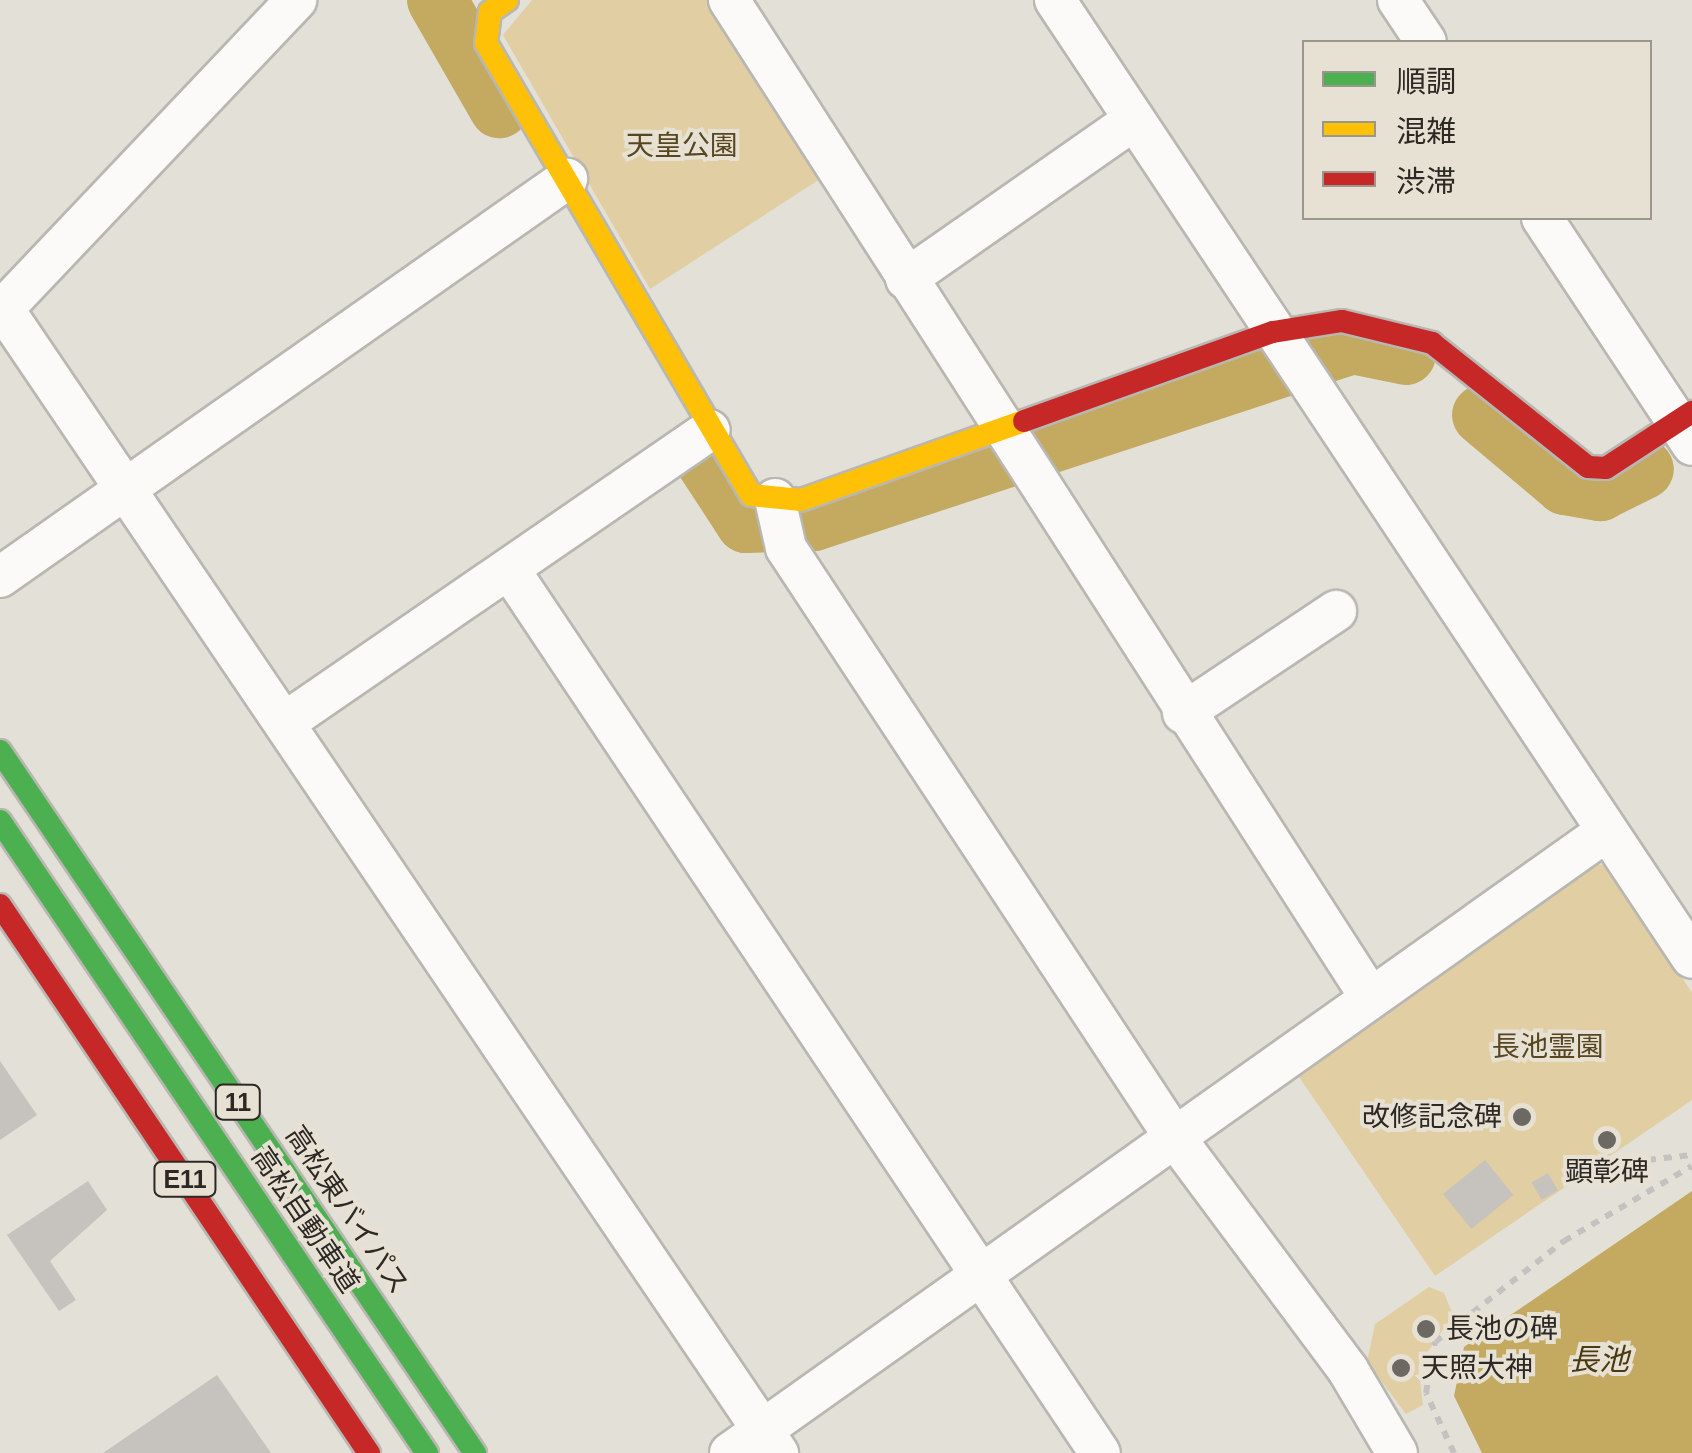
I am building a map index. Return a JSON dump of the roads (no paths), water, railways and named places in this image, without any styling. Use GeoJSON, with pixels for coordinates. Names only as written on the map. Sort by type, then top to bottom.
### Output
{"type":"FeatureCollection","features":[{"type":"Feature","properties":{"kind":"main road"},"geometry":{"type":"LineString","coordinates":[[507,0],[490,12],[486,43],[553,188],[698,438],[751,496],[779,520],[801,500],[1014,448],[1287,352],[1342,321],[1401,329],[1588,467],[1606,468],[1687,429]]}},
{"type":"Feature","properties":{"kind":"main road","name":"高松東バイパス"},"geometry":{"type":"LineString","coordinates":[[0,751],[475,1453]]}},
{"type":"Feature","properties":{"kind":"main road","name":"高松自動車道"},"geometry":{"type":"LineString","coordinates":[[0,821],[427,1453]]}},
{"type":"Feature","properties":{"kind":"main road","name":"E11"},"geometry":{"type":"LineString","coordinates":[[0,905],[369,1453]]}},
{"type":"Feature","properties":{"kind":"main road"},"geometry":{"type":"LineString","coordinates":[[0,947],[339,1453]]}},
{"type":"Feature","properties":{"kind":"street"},"geometry":{"type":"LineString","coordinates":[[296,0],[2,307],[287,721],[770,1442]]}},
{"type":"Feature","properties":{"kind":"street"},"geometry":{"type":"LineString","coordinates":[[729,0],[1183,713],[1368,994]]}},
{"type":"Feature","properties":{"kind":"street"},"geometry":{"type":"LineString","coordinates":[[1055,0],[1692,958]]}},
{"type":"Feature","properties":{"kind":"street"},"geometry":{"type":"LineString","coordinates":[[1398,0],[1425,40]]}},
{"type":"Feature","properties":{"kind":"street"},"geometry":{"type":"LineString","coordinates":[[906,279],[1134,120]]}},
{"type":"Feature","properties":{"kind":"street"},"geometry":{"type":"LineString","coordinates":[[0,577],[553,188]]}},
{"type":"Feature","properties":{"kind":"street"},"geometry":{"type":"LineString","coordinates":[[1543,220],[1687,429]]}},
{"type":"Feature","properties":{"kind":"street"},"geometry":{"type":"LineString","coordinates":[[287,721],[698,438]]}},
{"type":"Feature","properties":{"kind":"street"},"geometry":{"type":"LineString","coordinates":[[779,520],[1173,1135],[1348,1370],[1397,1453]]}},
{"type":"Feature","properties":{"kind":"street"},"geometry":{"type":"LineString","coordinates":[[509,568],[1100,1453]]}},
{"type":"Feature","properties":{"kind":"street"},"geometry":{"type":"LineString","coordinates":[[1183,713],[1336,611]]}},
{"type":"Feature","properties":{"kind":"street"},"geometry":{"type":"LineString","coordinates":[[730,1453],[770,1442],[980,1272],[1368,994],[1607,831]]}},
{"type":"Feature","properties":{"kind":"water","name":"長池"},"geometry":{"type":"Polygon","coordinates":[[[1692,1191],[1692,1453],[1482,1453],[1454,1396],[1464,1347],[1692,1191]]]}},
{"type":"Feature","properties":{"kind":"waterway"},"geometry":{"type":"LineString","coordinates":[[437,0],[499,108]]}},
{"type":"Feature","properties":{"kind":"waterway"},"geometry":{"type":"LineString","coordinates":[[699,451],[746,523],[814,521],[1353,344],[1406,355]]}},
{"type":"Feature","properties":{"kind":"waterway"},"geometry":{"type":"LineString","coordinates":[[1482,415],[1565,485],[1600,491],[1644,469]]}},
{"type":"Feature","properties":{"kind":"place","name":"改修記念碑"},"geometry":{"type":"Point","coordinates":[1522,1117]}},
{"type":"Feature","properties":{"kind":"place","name":"顕彰碑"},"geometry":{"type":"Point","coordinates":[1607,1140]}},
{"type":"Feature","properties":{"kind":"place","name":"長池の碑"},"geometry":{"type":"Point","coordinates":[1426,1329]}},
{"type":"Feature","properties":{"kind":"place","name":"天照大神"},"geometry":{"type":"Point","coordinates":[1401,1368]}},
{"type":"Feature","properties":{"kind":"park label","name":"天皇公園"},"geometry":{"type":"Point","coordinates":[682,146]}},
{"type":"Feature","properties":{"kind":"park label","name":"長池霊園"},"geometry":{"type":"Point","coordinates":[1548,1047]}}]}
